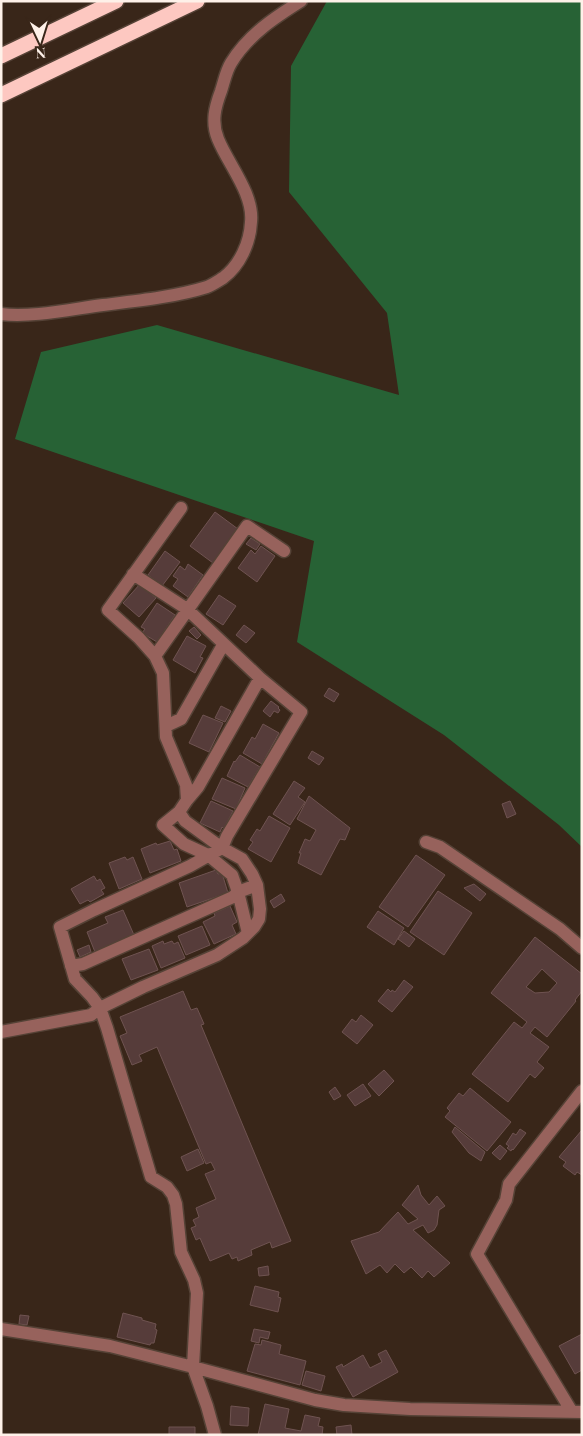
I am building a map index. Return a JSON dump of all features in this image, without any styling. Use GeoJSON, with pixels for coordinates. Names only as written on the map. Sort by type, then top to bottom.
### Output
{"type":"FeatureCollection","features":[{"type":"Feature","properties":{"kind":"highway"},"geometry":{"type":"LineString","coordinates":[[1,56],[116,1]]}},
{"type":"Feature","properties":{"kind":"highway"},"geometry":{"type":"LineString","coordinates":[[1,95],[197,1]]}},
{"type":"Feature","properties":{"kind":"street"},"geometry":{"type":"LineString","coordinates":[[1,314],[26,315],[144,299],[202,288],[224,277],[244,252],[249,237],[251,210],[245,193],[217,138],[213,119],[216,107],[230,64],[248,41],[268,22],[301,1]]}},
{"type":"Feature","properties":{"kind":"street"},"geometry":{"type":"LineString","coordinates":[[181,508],[108,610],[139,638],[155,656],[163,673],[166,738],[186,785],[187,800]]}},
{"type":"Feature","properties":{"kind":"street"},"geometry":{"type":"LineString","coordinates":[[155,656],[247,526],[284,551]]}},
{"type":"Feature","properties":{"kind":"street"},"geometry":{"type":"LineString","coordinates":[[133,574],[188,609],[260,678],[301,712],[227,836],[222,848],[190,866],[60,927],[75,979],[100,1008],[151,1177],[167,1188],[176,1204],[181,1252],[194,1280],[197,1293],[192,1366],[207,1406],[215,1435]]}},
{"type":"Feature","properties":{"kind":"street"},"geometry":{"type":"LineString","coordinates":[[166,726],[181,720],[224,645]]}},
{"type":"Feature","properties":{"kind":"street"},"geometry":{"type":"LineString","coordinates":[[248,933],[232,875],[208,856],[184,844],[164,825],[179,812],[198,788],[260,678]]}},
{"type":"Feature","properties":{"kind":"street"},"geometry":{"type":"LineString","coordinates":[[1,1032],[91,1015],[100,1008],[143,987],[217,955],[254,927],[259,919],[260,909],[257,885],[252,874],[242,859],[222,848],[185,822],[179,812]]}},
{"type":"Feature","properties":{"kind":"street"},"geometry":{"type":"LineString","coordinates":[[426,842],[440,847],[560,929],[582,948]]}},
{"type":"Feature","properties":{"kind":"street"},"geometry":{"type":"LineString","coordinates":[[71,966],[83,964],[257,885]]}},
{"type":"Feature","properties":{"kind":"street"},"geometry":{"type":"LineString","coordinates":[[577,1412],[477,1254],[506,1200],[509,1184],[582,1091]]}},
{"type":"Feature","properties":{"kind":"street"},"geometry":{"type":"LineString","coordinates":[[1,1330],[110,1346],[192,1366],[315,1400],[344,1405],[374,1408],[577,1412]]}},
{"type":"Feature","properties":{"kind":"green space"},"geometry":{"type":"Polygon","coordinates":[[[327,1],[582,1],[582,847],[559,825],[444,735],[297,642],[314,541],[15,439],[41,352],[157,325],[399,395],[387,313],[289,192],[291,66],[327,1]]]}},
{"type":"Feature","properties":{"kind":"building"},"geometry":{"type":"Polygon","coordinates":[[[215,512],[238,529],[213,563],[190,546],[215,512]]]}},
{"type":"Feature","properties":{"kind":"building"},"geometry":{"type":"Polygon","coordinates":[[[251,538],[260,544],[256,550],[246,544],[251,538]]]}},
{"type":"Feature","properties":{"kind":"building"},"geometry":{"type":"Polygon","coordinates":[[[261,546],[275,556],[257,582],[238,568],[251,550],[255,554],[261,546]]]}},
{"type":"Feature","properties":{"kind":"building"},"geometry":{"type":"Polygon","coordinates":[[[165,551],[180,562],[162,586],[148,575],[165,551]]]}},
{"type":"Feature","properties":{"kind":"building"},"geometry":{"type":"Polygon","coordinates":[[[188,564],[203,575],[188,597],[173,586],[178,579],[173,576],[180,566],[185,570],[188,564]]]}},
{"type":"Feature","properties":{"kind":"building"},"geometry":{"type":"Polygon","coordinates":[[[140,584],[156,598],[139,617],[123,603],[140,584]]]}},
{"type":"Feature","properties":{"kind":"building"},"geometry":{"type":"Polygon","coordinates":[[[219,595],[236,606],[223,625],[206,614],[219,595]]]}},
{"type":"Feature","properties":{"kind":"building"},"geometry":{"type":"Polygon","coordinates":[[[157,603],[175,615],[157,642],[142,633],[145,629],[141,627],[157,603]]]}},
{"type":"Feature","properties":{"kind":"building"},"geometry":{"type":"Polygon","coordinates":[[[244,625],[255,633],[246,643],[236,635],[244,625]]]}},
{"type":"Feature","properties":{"kind":"building"},"geometry":{"type":"Polygon","coordinates":[[[194,627],[201,635],[197,639],[189,631],[194,627]]]}},
{"type":"Feature","properties":{"kind":"building"},"geometry":{"type":"Polygon","coordinates":[[[187,636],[206,646],[200,657],[203,658],[195,673],[173,660],[187,636]]]}},
{"type":"Feature","properties":{"kind":"building"},"geometry":{"type":"Polygon","coordinates":[[[329,688],[339,694],[334,702],[324,696],[329,688]]]}},
{"type":"Feature","properties":{"kind":"building"},"geometry":{"type":"Polygon","coordinates":[[[271,701],[280,710],[278,713],[274,711],[270,717],[263,711],[271,701]]]}},
{"type":"Feature","properties":{"kind":"building"},"geometry":{"type":"Polygon","coordinates":[[[221,706],[231,711],[225,722],[215,718],[221,706]]]}},
{"type":"Feature","properties":{"kind":"building"},"geometry":{"type":"Polygon","coordinates":[[[203,715],[223,723],[209,752],[189,743],[203,715]]]}},
{"type":"Feature","properties":{"kind":"building"},"geometry":{"type":"Polygon","coordinates":[[[263,724],[279,733],[262,764],[243,753],[252,737],[255,739],[263,724]]]}},
{"type":"Feature","properties":{"kind":"building"},"geometry":{"type":"Polygon","coordinates":[[[312,751],[324,758],[319,765],[308,758],[312,751]]]}},
{"type":"Feature","properties":{"kind":"building"},"geometry":{"type":"Polygon","coordinates":[[[240,755],[260,767],[248,787],[227,776],[234,761],[240,755]]]}},
{"type":"Feature","properties":{"kind":"building"},"geometry":{"type":"Polygon","coordinates":[[[222,778],[245,788],[236,809],[212,799],[222,778]]]}},
{"type":"Feature","properties":{"kind":"building"},"geometry":{"type":"Polygon","coordinates":[[[294,781],[305,788],[298,797],[305,802],[290,825],[273,814],[294,781]]]}},
{"type":"Feature","properties":{"kind":"building"},"geometry":{"type":"Polygon","coordinates":[[[309,796],[350,828],[345,840],[340,839],[321,875],[298,863],[301,853],[299,853],[305,839],[310,841],[316,830],[297,819],[309,796]]]}},
{"type":"Feature","properties":{"kind":"building"},"geometry":{"type":"Polygon","coordinates":[[[211,801],[233,811],[224,829],[222,827],[220,832],[200,823],[211,801]]]}},
{"type":"Feature","properties":{"kind":"building"},"geometry":{"type":"Polygon","coordinates":[[[510,801],[516,814],[507,818],[502,804],[510,801]]]}},
{"type":"Feature","properties":{"kind":"building"},"geometry":{"type":"Polygon","coordinates":[[[269,816],[290,828],[271,862],[248,849],[253,842],[250,840],[257,829],[260,831],[269,816]]]}},
{"type":"Feature","properties":{"kind":"building"},"geometry":{"type":"Polygon","coordinates":[[[170,841],[174,850],[177,849],[181,861],[150,873],[141,849],[156,843],[157,845],[170,841]]]}},
{"type":"Feature","properties":{"kind":"building"},"geometry":{"type":"Polygon","coordinates":[[[416,855],[445,875],[408,927],[379,907],[416,855]]]}},
{"type":"Feature","properties":{"kind":"building"},"geometry":{"type":"Polygon","coordinates":[[[125,857],[127,860],[133,857],[142,879],[119,889],[109,863],[125,857]]]}},
{"type":"Feature","properties":{"kind":"building"},"geometry":{"type":"Polygon","coordinates":[[[216,870],[218,874],[222,873],[228,893],[187,907],[179,883],[216,870]]]}},
{"type":"Feature","properties":{"kind":"building"},"geometry":{"type":"Polygon","coordinates":[[[94,876],[97,881],[100,879],[105,888],[101,890],[104,894],[90,902],[88,900],[80,904],[71,889],[94,876]]]}},
{"type":"Feature","properties":{"kind":"building"},"geometry":{"type":"Polygon","coordinates":[[[474,884],[486,894],[480,901],[464,888],[474,884]]]}},
{"type":"Feature","properties":{"kind":"building"},"geometry":{"type":"Polygon","coordinates":[[[438,891],[472,913],[444,955],[410,932],[438,891]]]}},
{"type":"Feature","properties":{"kind":"building"},"geometry":{"type":"Polygon","coordinates":[[[281,894],[285,901],[274,908],[270,901],[281,894]]]}},
{"type":"Feature","properties":{"kind":"building"},"geometry":{"type":"Polygon","coordinates":[[[230,906],[237,922],[232,925],[236,934],[214,944],[203,922],[215,916],[214,913],[230,906]]]}},
{"type":"Feature","properties":{"kind":"building"},"geometry":{"type":"Polygon","coordinates":[[[123,910],[134,935],[95,952],[87,932],[108,923],[105,917],[123,910]]]}},
{"type":"Feature","properties":{"kind":"building"},"geometry":{"type":"Polygon","coordinates":[[[378,911],[404,928],[394,945],[367,927],[378,911]]]}},
{"type":"Feature","properties":{"kind":"building"},"geometry":{"type":"Polygon","coordinates":[[[202,926],[210,945],[186,955],[178,936],[202,926]]]}},
{"type":"Feature","properties":{"kind":"building"},"geometry":{"type":"Polygon","coordinates":[[[404,931],[415,939],[409,947],[398,939],[404,931]]]}},
{"type":"Feature","properties":{"kind":"building"},"geometry":{"type":"Polygon","coordinates":[[[535,937],[582,974],[582,991],[547,1037],[535,1027],[530,1033],[549,1047],[537,1062],[544,1068],[535,1078],[530,1074],[508,1102],[472,1074],[514,1022],[522,1028],[527,1022],[491,993],[535,937]],[[542,969],[526,987],[535,993],[549,992],[557,983],[542,969]]]}},
{"type":"Feature","properties":{"kind":"building"},"geometry":{"type":"Polygon","coordinates":[[[163,941],[164,944],[172,941],[174,944],[178,942],[185,958],[161,968],[152,946],[163,941]]]}},
{"type":"Feature","properties":{"kind":"building"},"geometry":{"type":"Polygon","coordinates":[[[89,945],[91,952],[80,957],[77,950],[89,945]]]}},
{"type":"Feature","properties":{"kind":"building"},"geometry":{"type":"Polygon","coordinates":[[[149,949],[158,970],[131,980],[122,959],[149,949]]]}},
{"type":"Feature","properties":{"kind":"building"},"geometry":{"type":"Polygon","coordinates":[[[404,980],[413,987],[392,1012],[378,1001],[388,989],[391,992],[392,990],[395,992],[404,980]]]}},
{"type":"Feature","properties":{"kind":"building"},"geometry":{"type":"Polygon","coordinates":[[[183,991],[191,1010],[197,1008],[204,1024],[201,1025],[291,1241],[272,1248],[270,1242],[251,1250],[252,1255],[238,1261],[237,1257],[232,1259],[229,1253],[210,1261],[200,1238],[196,1240],[191,1228],[196,1226],[193,1220],[199,1217],[196,1208],[216,1199],[205,1174],[215,1170],[211,1162],[206,1164],[157,1047],[139,1055],[142,1061],[132,1065],[120,1036],[127,1033],[120,1017],[183,991]]]}},
{"type":"Feature","properties":{"kind":"building"},"geometry":{"type":"Polygon","coordinates":[[[361,1015],[373,1025],[357,1044],[342,1032],[352,1019],[356,1022],[361,1015]]]}},
{"type":"Feature","properties":{"kind":"building"},"geometry":{"type":"Polygon","coordinates":[[[384,1070],[394,1081],[379,1096],[368,1084],[384,1070]]]}},
{"type":"Feature","properties":{"kind":"building"},"geometry":{"type":"Polygon","coordinates":[[[363,1084],[371,1096],[355,1106],[347,1095],[363,1084]]]}},
{"type":"Feature","properties":{"kind":"building"},"geometry":{"type":"Polygon","coordinates":[[[335,1087],[341,1096],[334,1100],[329,1092],[335,1087]]]}},
{"type":"Feature","properties":{"kind":"building"},"geometry":{"type":"Polygon","coordinates":[[[470,1088],[511,1122],[487,1151],[445,1117],[450,1111],[447,1108],[459,1093],[463,1096],[470,1088]]]}},
{"type":"Feature","properties":{"kind":"building"},"geometry":{"type":"Polygon","coordinates":[[[455,1127],[485,1152],[481,1161],[469,1153],[452,1132],[455,1127]]]}},
{"type":"Feature","properties":{"kind":"building"},"geometry":{"type":"Polygon","coordinates":[[[520,1129],[526,1133],[511,1151],[507,1148],[509,1146],[506,1144],[513,1133],[516,1135],[520,1129]]]}},
{"type":"Feature","properties":{"kind":"building"},"geometry":{"type":"Polygon","coordinates":[[[582,1130],[582,1175],[577,1172],[575,1175],[563,1166],[566,1162],[559,1157],[582,1130]]]}},
{"type":"Feature","properties":{"kind":"building"},"geometry":{"type":"Polygon","coordinates":[[[500,1145],[507,1151],[500,1160],[492,1153],[500,1145]]]}},
{"type":"Feature","properties":{"kind":"building"},"geometry":{"type":"Polygon","coordinates":[[[198,1149],[204,1163],[187,1171],[181,1157],[198,1149]]]}},
{"type":"Feature","properties":{"kind":"building"},"geometry":{"type":"Polygon","coordinates":[[[418,1185],[421,1195],[429,1205],[437,1196],[445,1206],[439,1210],[437,1225],[434,1230],[428,1233],[423,1225],[413,1230],[450,1263],[434,1277],[428,1271],[422,1278],[411,1267],[404,1273],[395,1264],[387,1273],[380,1265],[366,1274],[351,1241],[379,1232],[398,1212],[408,1224],[418,1219],[402,1205],[418,1185]]]}},
{"type":"Feature","properties":{"kind":"building"},"geometry":{"type":"Polygon","coordinates":[[[268,1266],[269,1275],[259,1276],[258,1268],[268,1266]]]}},
{"type":"Feature","properties":{"kind":"building"},"geometry":{"type":"Polygon","coordinates":[[[255,1286],[279,1292],[278,1297],[281,1298],[278,1312],[250,1305],[255,1286]]]}},
{"type":"Feature","properties":{"kind":"building"},"geometry":{"type":"Polygon","coordinates":[[[123,1313],[156,1324],[155,1329],[157,1330],[154,1343],[150,1345],[117,1337],[123,1313]]]}},
{"type":"Feature","properties":{"kind":"building"},"geometry":{"type":"Polygon","coordinates":[[[20,1315],[29,1316],[27,1325],[19,1324],[20,1315]]]}},
{"type":"Feature","properties":{"kind":"building"},"geometry":{"type":"Polygon","coordinates":[[[254,1329],[270,1332],[268,1339],[260,1337],[259,1343],[251,1341],[254,1329]]]}},
{"type":"Feature","properties":{"kind":"building"},"geometry":{"type":"Polygon","coordinates":[[[582,1334],[582,1370],[575,1374],[559,1346],[582,1334]]]}},
{"type":"Feature","properties":{"kind":"building"},"geometry":{"type":"Polygon","coordinates":[[[262,1340],[281,1345],[279,1354],[306,1361],[300,1385],[247,1371],[255,1344],[261,1345],[262,1340]]]}},
{"type":"Feature","properties":{"kind":"building"},"geometry":{"type":"Polygon","coordinates":[[[386,1350],[398,1372],[353,1397],[336,1367],[342,1364],[343,1367],[363,1355],[370,1368],[382,1362],[378,1354],[386,1350]]]}},
{"type":"Feature","properties":{"kind":"building"},"geometry":{"type":"Polygon","coordinates":[[[306,1371],[325,1376],[321,1391],[302,1385],[306,1371]]]}},
{"type":"Feature","properties":{"kind":"building"},"geometry":{"type":"Polygon","coordinates":[[[265,1404],[289,1409],[285,1428],[301,1431],[305,1415],[320,1418],[318,1426],[323,1427],[322,1435],[258,1435],[265,1404]]]}},
{"type":"Feature","properties":{"kind":"building"},"geometry":{"type":"Polygon","coordinates":[[[231,1406],[249,1408],[248,1426],[230,1425],[231,1406]]]}},
{"type":"Feature","properties":{"kind":"building"},"geometry":{"type":"Polygon","coordinates":[[[351,1425],[352,1435],[337,1435],[336,1427],[351,1425]]]}},
{"type":"Feature","properties":{"kind":"building"},"geometry":{"type":"Polygon","coordinates":[[[169,1427],[195,1427],[195,1435],[169,1435],[169,1427]]]}}]}
